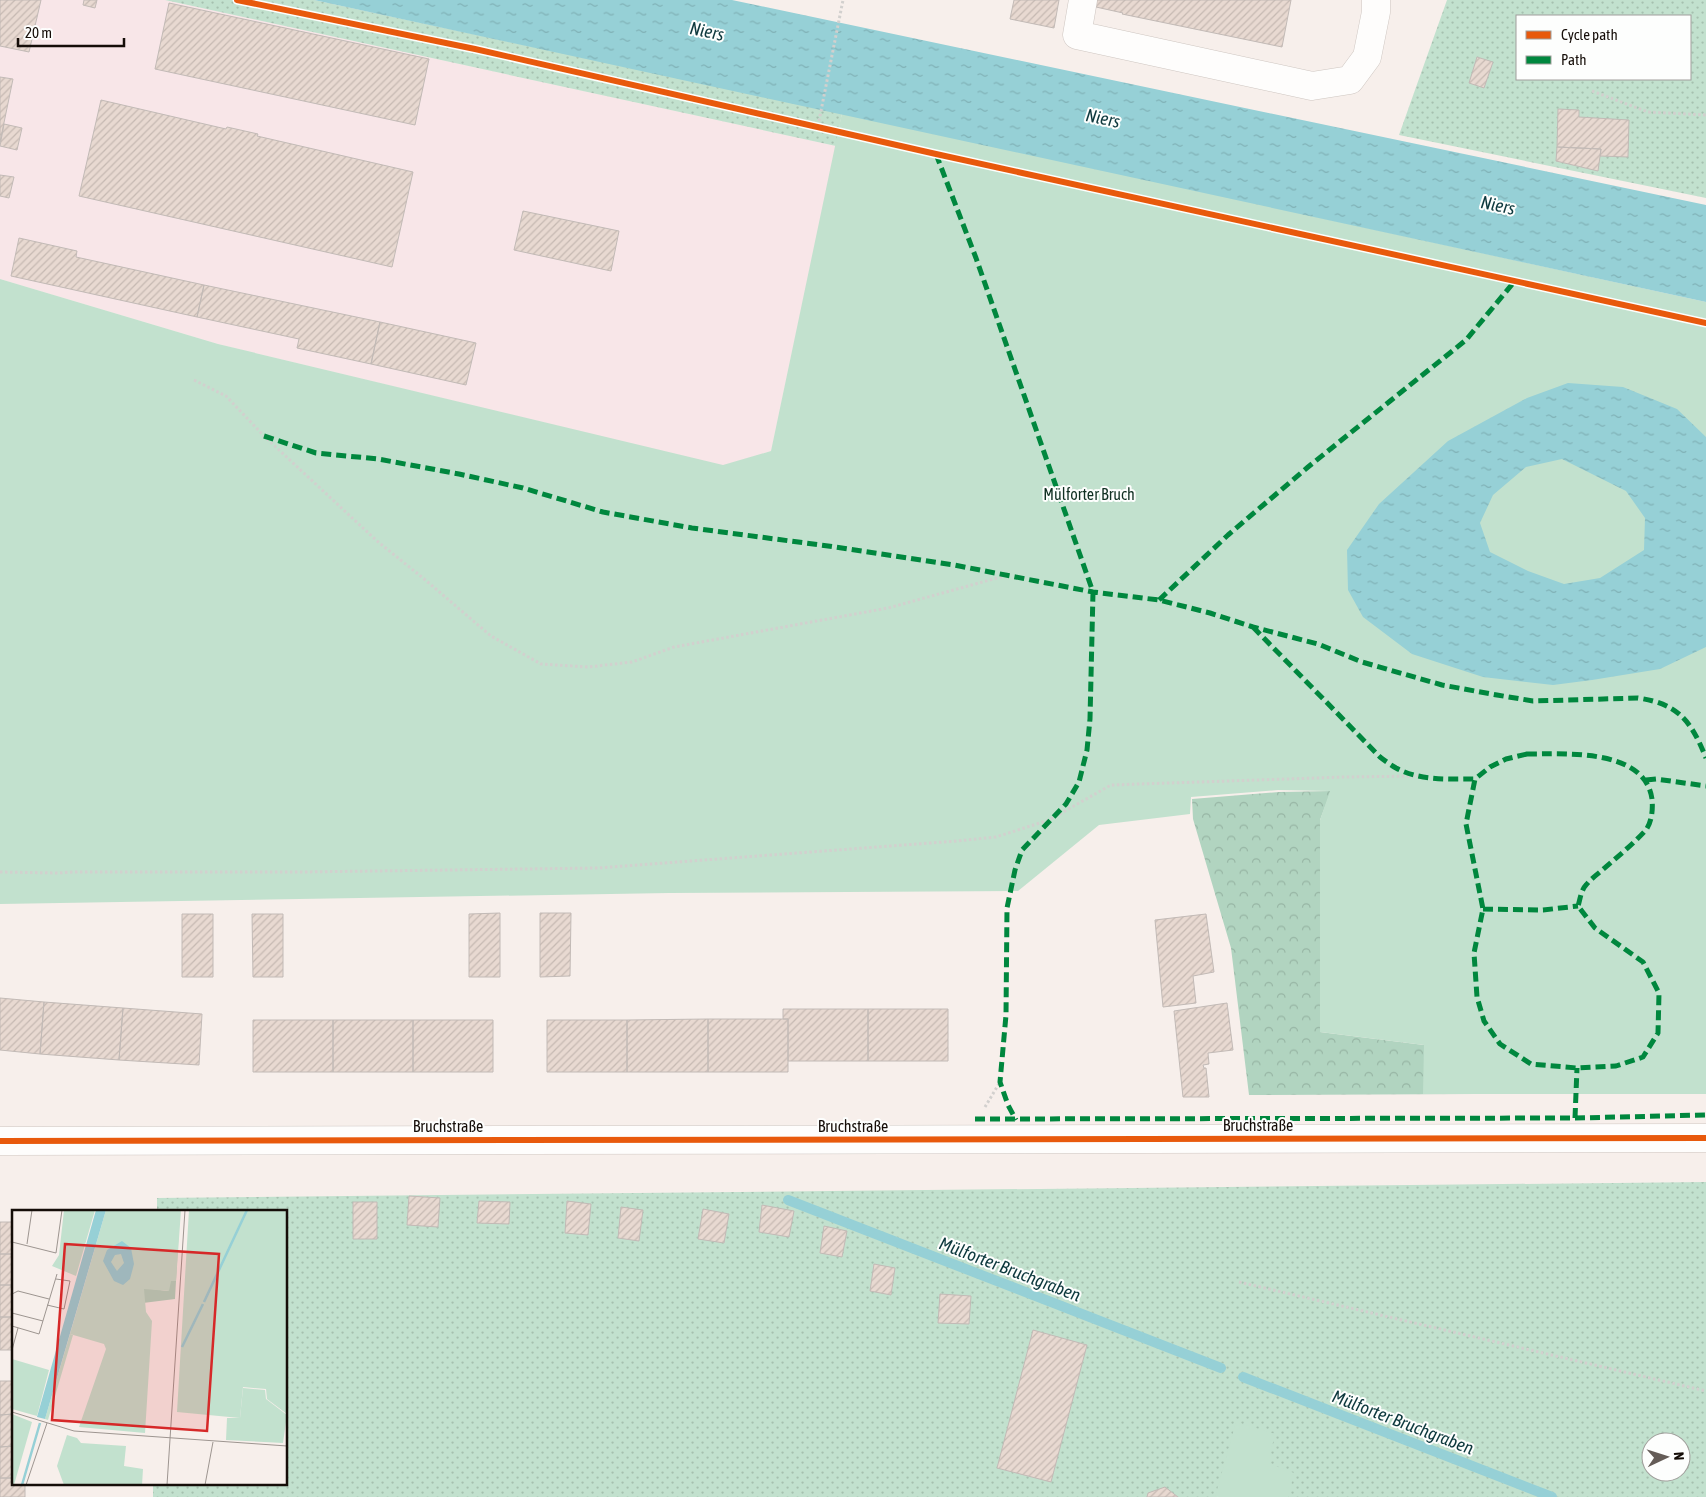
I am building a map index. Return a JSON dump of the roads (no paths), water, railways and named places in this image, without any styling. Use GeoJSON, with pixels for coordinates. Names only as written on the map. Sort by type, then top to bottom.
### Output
{"type":"FeatureCollection","features":[{"type":"Feature","properties":{"kind":"street"},"geometry":{"type":"LineString","coordinates":[[1083,0],[1077,35],[1312,86],[1350,80],[1367,57],[1376,12],[1376,0]]}},
{"type":"Feature","properties":{"kind":"street","name":"Bruchstraße"},"geometry":{"type":"LineString","coordinates":[[0,1141],[1706,1138]]}},
{"type":"Feature","properties":{"kind":"water","name":"Niers"},"geometry":{"type":"Polygon","coordinates":[[[314,0],[732,0],[1706,205],[1706,302],[314,0]]]}},
{"type":"Feature","properties":{"kind":"water"},"geometry":{"type":"Polygon","coordinates":[[[1568,383],[1623,387],[1677,409],[1706,437],[1706,647],[1660,669],[1553,685],[1483,677],[1412,654],[1363,617],[1348,590],[1347,550],[1379,504],[1448,441],[1527,398],[1568,383]],[[1562,459],[1526,467],[1493,495],[1480,523],[1490,552],[1528,571],[1564,584],[1600,578],[1644,550],[1645,518],[1626,491],[1562,459]]]}},
{"type":"Feature","properties":{"kind":"waterway","name":"Mülforter Bruchgraben"},"geometry":{"type":"LineString","coordinates":[[788,1200],[1221,1368]]}},
{"type":"Feature","properties":{"kind":"waterway","name":"Mülforter Bruchgraben"},"geometry":{"type":"LineString","coordinates":[[1243,1377],[1552,1497]]}},
{"type":"Feature","properties":{"kind":"park label","name":"Mülforter Bruch"},"geometry":{"type":"Point","coordinates":[1089,494]}}]}
